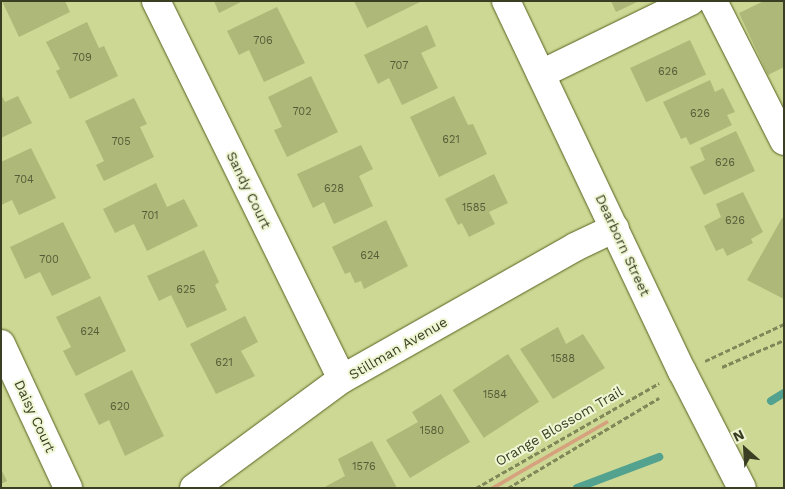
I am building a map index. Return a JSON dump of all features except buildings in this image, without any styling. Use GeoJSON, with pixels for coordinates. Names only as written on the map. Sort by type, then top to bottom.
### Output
{"type":"FeatureCollection","features":[{"type":"Feature","properties":{"kind":"street","name":"Sandy Court"},"geometry":{"type":"LineString","coordinates":[[156,1],[342,379]]}},
{"type":"Feature","properties":{"kind":"street","name":"Dearborn Street"},"geometry":{"type":"LineString","coordinates":[[506,1],[682,371],[742,488]]}},
{"type":"Feature","properties":{"kind":"street"},"geometry":{"type":"LineString","coordinates":[[541,74],[691,1]]}},
{"type":"Feature","properties":{"kind":"street"},"geometry":{"type":"LineString","coordinates":[[713,1],[784,141]]}},
{"type":"Feature","properties":{"kind":"street","name":"Stillman Avenue"},"geometry":{"type":"LineString","coordinates":[[194,488],[342,379],[575,247],[615,228]]}},
{"type":"Feature","properties":{"kind":"street","name":"Daisy Court"},"geometry":{"type":"LineString","coordinates":[[1,344],[68,488]]}},
{"type":"Feature","properties":{"kind":"path"},"geometry":{"type":"LineString","coordinates":[[717,356],[784,324]]}},
{"type":"Feature","properties":{"kind":"path"},"geometry":{"type":"LineString","coordinates":[[722,366],[784,340]]}},
{"type":"Feature","properties":{"kind":"path","name":"Orange Blossom Trail"},"geometry":{"type":"LineString","coordinates":[[476,488],[653,386]]}},
{"type":"Feature","properties":{"kind":"path"},"geometry":{"type":"LineString","coordinates":[[508,488],[659,398]]}},
{"type":"Feature","properties":{"kind":"shaded area"},"geometry":{"type":"Polygon","coordinates":[[[607,420],[609,423],[497,488],[489,488],[607,420]]]}},
{"type":"Feature","properties":{"kind":"waterway"},"geometry":{"type":"LineString","coordinates":[[771,401],[784,393]]}},
{"type":"Feature","properties":{"kind":"waterway"},"geometry":{"type":"LineString","coordinates":[[577,488],[659,457]]}}]}
